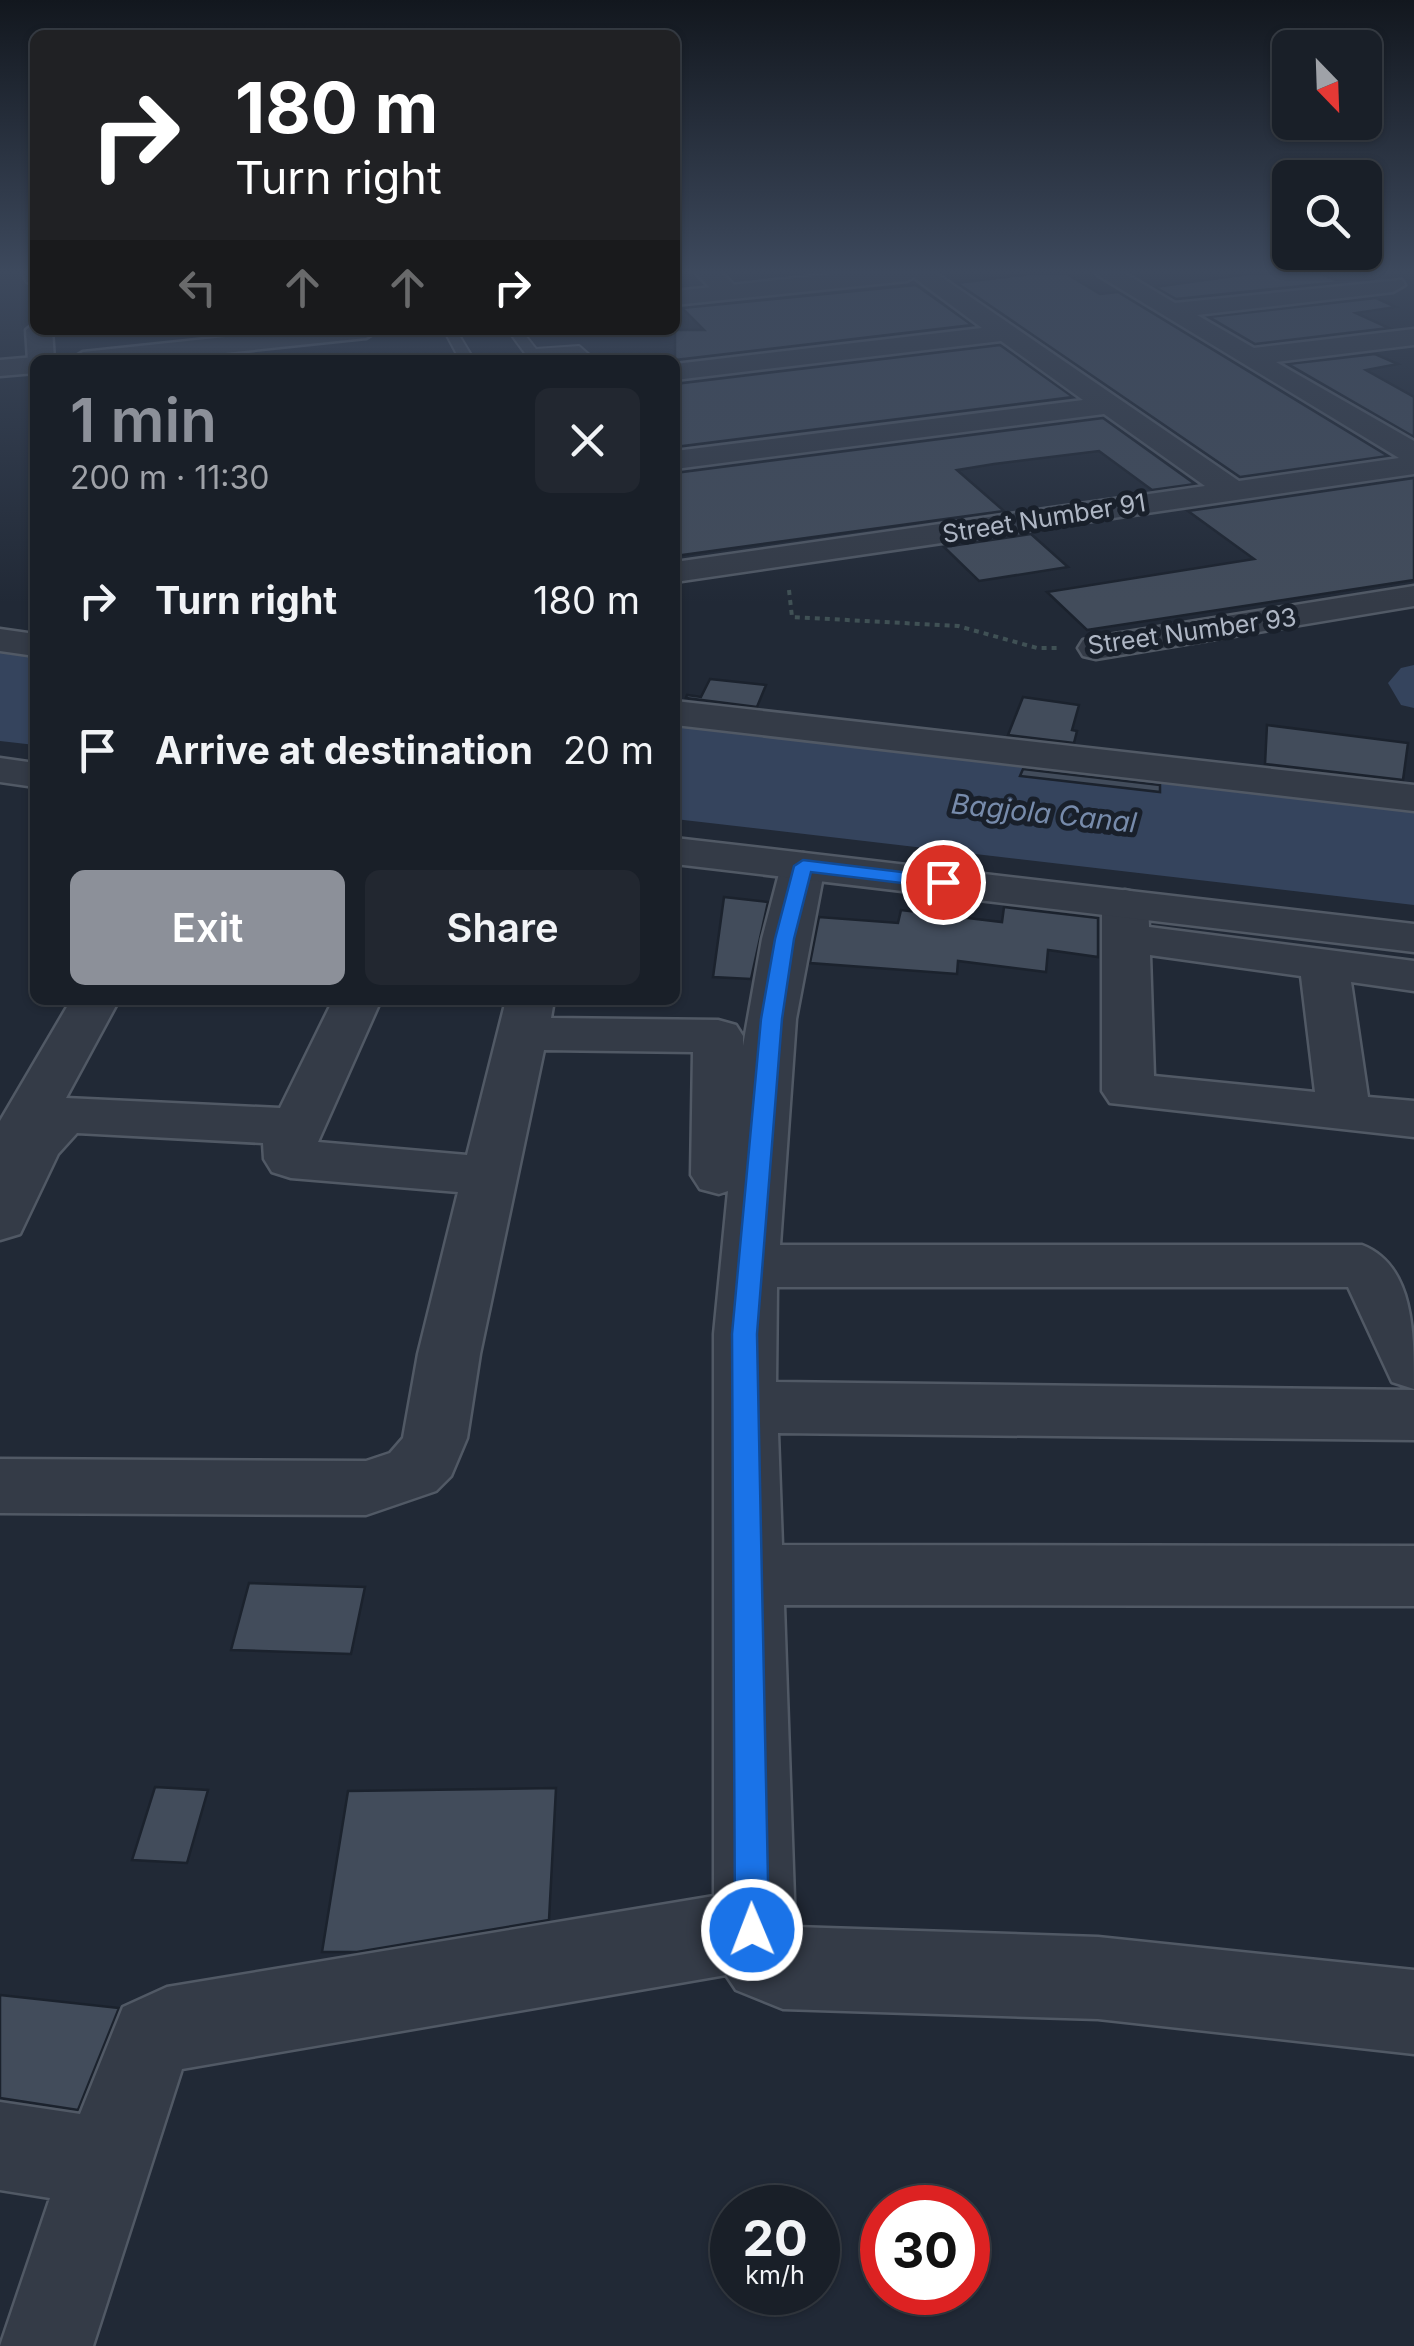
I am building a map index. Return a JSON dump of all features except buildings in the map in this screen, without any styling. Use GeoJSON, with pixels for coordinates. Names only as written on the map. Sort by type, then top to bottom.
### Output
{"type":"FeatureCollection","features":[{"type":"Feature","properties":{"kind":"street"},"geometry":{"type":"LineString","coordinates":[[1078,383],[1231,490]]}},
{"type":"Feature","properties":{"kind":"street"},"geometry":{"type":"LineString","coordinates":[[1293,383],[1414,454]]}},
{"type":"Feature","properties":{"kind":"street"},"geometry":{"type":"LineString","coordinates":[[680,459],[1109,405]]}},
{"type":"Feature","properties":{"kind":"street"},"geometry":{"type":"LineString","coordinates":[[1346,415],[1397,408]]}},
{"type":"Feature","properties":{"kind":"street","name":"Street Number 91"},"geometry":{"type":"LineString","coordinates":[[680,571],[1414,465]]}},
{"type":"Feature","properties":{"kind":"street","name":"Street Number 93"},"geometry":{"type":"LineString","coordinates":[[1096,648],[1414,596]]}},
{"type":"Feature","properties":{"kind":"street"},"geometry":{"type":"LineString","coordinates":[[0,640],[30,643]]}},
{"type":"Feature","properties":{"kind":"street"},"geometry":{"type":"LineString","coordinates":[[680,714],[1414,798]]}},
{"type":"Feature","properties":{"kind":"street"},"geometry":{"type":"LineString","coordinates":[[0,770],[30,774]]}},
{"type":"Feature","properties":{"kind":"street"},"geometry":{"type":"LineString","coordinates":[[680,852],[803,866],[1124,921],[1324,964],[1414,976]]}},
{"type":"Feature","properties":{"kind":"street"},"geometry":{"type":"LineString","coordinates":[[803,866],[784,939],[771,1019],[744,1334],[755,1946],[765,1960],[783,1968],[1098,1978],[1414,2012]]}},
{"type":"Feature","properties":{"kind":"street"},"geometry":{"type":"LineString","coordinates":[[1124,921],[1414,938]]}},
{"type":"Feature","properties":{"kind":"street"},"geometry":{"type":"LineString","coordinates":[[1124,921],[1128,1091],[1414,1119]]}},
{"type":"Feature","properties":{"kind":"street"},"geometry":{"type":"LineString","coordinates":[[1324,964],[1344,1114]]}},
{"type":"Feature","properties":{"kind":"street"},"geometry":{"type":"LineString","coordinates":[[0,1170],[91,1005]]}},
{"type":"Feature","properties":{"kind":"street"},"geometry":{"type":"LineString","coordinates":[[355,1005],[297,1127],[288,1149],[290,1159],[489,1176]]}},
{"type":"Feature","properties":{"kind":"street"},"geometry":{"type":"LineString","coordinates":[[0,1486],[366,1488],[413,1472],[428,1457],[435,1438],[525,1017],[718,1036],[719,1175]]}},
{"type":"Feature","properties":{"kind":"street"},"geometry":{"type":"LineString","coordinates":[[0,1220],[42,1135],[52,1123],[68,1115],[297,1127]]}},
{"type":"Feature","properties":{"kind":"street"},"geometry":{"type":"LineString","coordinates":[[750,1266],[1362,1266],[1376,1279],[1414,1365]]}},
{"type":"Feature","properties":{"kind":"street"},"geometry":{"type":"LineString","coordinates":[[745,1407],[1414,1415]]}},
{"type":"Feature","properties":{"kind":"street"},"geometry":{"type":"LineString","coordinates":[[747,1575],[1414,1576]]}},
{"type":"Feature","properties":{"kind":"street"},"geometry":{"type":"LineString","coordinates":[[44,2346],[144,2053],[153,2037],[167,2029],[752,1930]]}},
{"type":"Feature","properties":{"kind":"street"},"geometry":{"type":"LineString","coordinates":[[0,2146],[106,2163]]}},
{"type":"Feature","properties":{"kind":"path","name":"Street Number 93"},"geometry":{"type":"LineString","coordinates":[[785,558],[792,616],[958,626],[1037,648],[1096,648]]}},
{"type":"Feature","properties":{"kind":"water"},"geometry":{"type":"Polygon","coordinates":[[[0,643],[30,646],[30,744],[0,741],[0,643]]]}},
{"type":"Feature","properties":{"kind":"water","name":"Bagjola Canal"},"geometry":{"type":"Polygon","coordinates":[[[680,718],[1414,797],[1414,905],[680,820],[680,718]]]}},
{"type":"Feature","properties":{"kind":"waterway"},"geometry":{"type":"LineString","coordinates":[[1414,676],[1406,683],[1414,697]]}},
{"type":"Feature","properties":{"kind":"route"},"geometry":{"type":"LineString","coordinates":[[752,1930],[744,1334],[771,1019],[784,939],[803,866],[943,882]]}}]}
